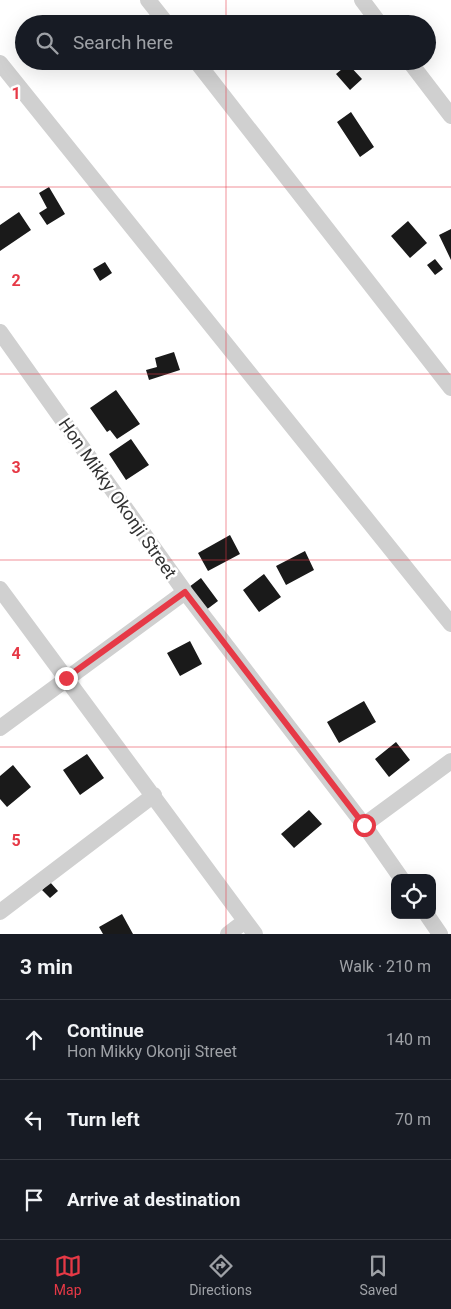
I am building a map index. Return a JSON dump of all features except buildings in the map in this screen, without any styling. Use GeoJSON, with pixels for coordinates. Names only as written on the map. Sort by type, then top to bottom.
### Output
{"type":"FeatureCollection","features":[{"type":"Feature","properties":{"kind":"street"},"geometry":{"type":"LineString","coordinates":[[148,0],[160,15]]}},
{"type":"Feature","properties":{"kind":"street"},"geometry":{"type":"LineString","coordinates":[[362,0],[373,15]]}},
{"type":"Feature","properties":{"kind":"street"},"geometry":{"type":"LineString","coordinates":[[0,63],[451,624]]}},
{"type":"Feature","properties":{"kind":"street"},"geometry":{"type":"LineString","coordinates":[[203,70],[451,388]]}},
{"type":"Feature","properties":{"kind":"street"},"geometry":{"type":"LineString","coordinates":[[416,70],[451,116]]}},
{"type":"Feature","properties":{"kind":"street","name":"Hon Mikky Okonji Street"},"geometry":{"type":"LineString","coordinates":[[2,340],[185,592],[364,825],[398,874]]}},
{"type":"Feature","properties":{"kind":"street"},"geometry":{"type":"LineString","coordinates":[[0,589],[250,928],[228,934]]}},
{"type":"Feature","properties":{"kind":"street"},"geometry":{"type":"LineString","coordinates":[[0,728],[185,592]]}},
{"type":"Feature","properties":{"kind":"street"},"geometry":{"type":"LineString","coordinates":[[364,825],[451,761]]}},
{"type":"Feature","properties":{"kind":"street"},"geometry":{"type":"LineString","coordinates":[[0,912],[154,796]]}},
{"type":"Feature","properties":{"kind":"street"},"geometry":{"type":"LineString","coordinates":[[430,919],[440,934]]}},
{"type":"Feature","properties":{"kind":"route"},"geometry":{"type":"LineString","coordinates":[[66,678],[185,592],[364,825]]}}]}
